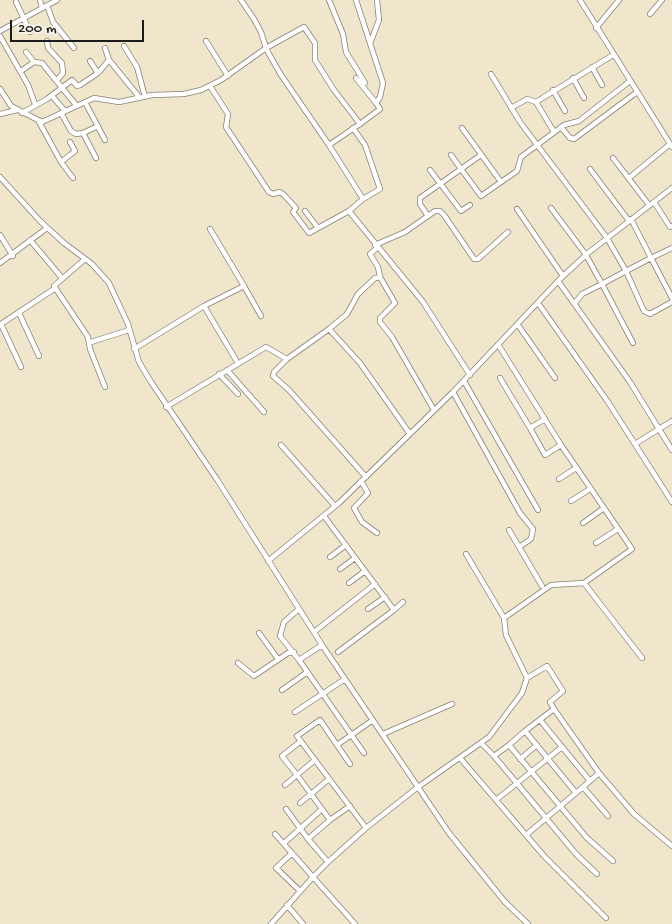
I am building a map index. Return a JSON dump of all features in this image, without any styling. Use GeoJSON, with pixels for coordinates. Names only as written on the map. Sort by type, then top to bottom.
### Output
{"type":"FeatureCollection","features":[{"type":"Feature","properties":{"kind":"street"},"geometry":{"type":"LineString","coordinates":[[40,0],[42,8]]}},
{"type":"Feature","properties":{"kind":"street"},"geometry":{"type":"LineString","coordinates":[[0,32],[56,0]]}},
{"type":"Feature","properties":{"kind":"street"},"geometry":{"type":"LineString","coordinates":[[241,0],[254,19],[266,48],[281,75],[363,199]]}},
{"type":"Feature","properties":{"kind":"street"},"geometry":{"type":"LineString","coordinates":[[329,0],[343,34],[346,52],[365,83]]}},
{"type":"Feature","properties":{"kind":"street"},"geometry":{"type":"LineString","coordinates":[[356,0],[371,41],[383,83],[376,103]]}},
{"type":"Feature","properties":{"kind":"street"},"geometry":{"type":"LineString","coordinates":[[371,41],[379,20],[377,0]]}},
{"type":"Feature","properties":{"kind":"street"},"geometry":{"type":"LineString","coordinates":[[580,0],[671,146],[630,178]]}},
{"type":"Feature","properties":{"kind":"street"},"geometry":{"type":"LineString","coordinates":[[650,14],[662,0]]}},
{"type":"Feature","properties":{"kind":"street"},"geometry":{"type":"LineString","coordinates":[[596,28],[618,1]]}},
{"type":"Feature","properties":{"kind":"street"},"geometry":{"type":"LineString","coordinates":[[16,2],[30,32]]}},
{"type":"Feature","properties":{"kind":"street"},"geometry":{"type":"LineString","coordinates":[[48,5],[53,22],[74,48]]}},
{"type":"Feature","properties":{"kind":"street"},"geometry":{"type":"LineString","coordinates":[[0,89],[17,110],[38,120],[46,121],[94,98],[119,102],[142,97],[184,94],[210,86],[228,76],[266,48],[302,28],[306,28],[315,44],[315,60],[334,90],[360,124]]}},
{"type":"Feature","properties":{"kind":"street"},"geometry":{"type":"LineString","coordinates":[[0,36],[21,71],[35,104]]}},
{"type":"Feature","properties":{"kind":"street"},"geometry":{"type":"LineString","coordinates":[[47,41],[48,48],[62,63],[63,73],[57,80]]}},
{"type":"Feature","properties":{"kind":"street"},"geometry":{"type":"LineString","coordinates":[[206,41],[228,76]]}},
{"type":"Feature","properties":{"kind":"street"},"geometry":{"type":"LineString","coordinates":[[124,46],[137,67],[142,97]]}},
{"type":"Feature","properties":{"kind":"street"},"geometry":{"type":"LineString","coordinates":[[105,48],[109,60],[142,97]]}},
{"type":"Feature","properties":{"kind":"street"},"geometry":{"type":"LineString","coordinates":[[26,52],[34,62]]}},
{"type":"Feature","properties":{"kind":"street"},"geometry":{"type":"LineString","coordinates":[[536,102],[613,55]]}},
{"type":"Feature","properties":{"kind":"street"},"geometry":{"type":"LineString","coordinates":[[22,112],[52,96],[62,86],[72,80],[78,86],[98,73],[109,60]]}},
{"type":"Feature","properties":{"kind":"street"},"geometry":{"type":"LineString","coordinates":[[21,71],[34,62],[42,63],[76,105]]}},
{"type":"Feature","properties":{"kind":"street"},"geometry":{"type":"LineString","coordinates":[[90,62],[98,73]]}},
{"type":"Feature","properties":{"kind":"street"},"geometry":{"type":"LineString","coordinates":[[592,67],[602,84]]}},
{"type":"Feature","properties":{"kind":"street"},"geometry":{"type":"LineString","coordinates":[[491,74],[511,108],[607,238],[646,312],[650,314],[672,302]]}},
{"type":"Feature","properties":{"kind":"street"},"geometry":{"type":"LineString","coordinates":[[329,145],[380,109],[356,78]]}},
{"type":"Feature","properties":{"kind":"street"},"geometry":{"type":"LineString","coordinates":[[573,78],[584,98]]}},
{"type":"Feature","properties":{"kind":"street"},"geometry":{"type":"LineString","coordinates":[[451,155],[481,196],[517,170],[519,158],[561,127],[579,121],[630,82]]}},
{"type":"Feature","properties":{"kind":"street"},"geometry":{"type":"LineString","coordinates":[[210,86],[228,114],[226,127],[269,192],[273,194],[282,192],[296,208],[293,212],[310,233],[349,211],[363,199],[380,189],[365,145],[353,128]]}},
{"type":"Feature","properties":{"kind":"street"},"geometry":{"type":"LineString","coordinates":[[553,90],[565,111]]}},
{"type":"Feature","properties":{"kind":"street"},"geometry":{"type":"LineString","coordinates":[[561,127],[570,138],[574,139],[637,92]]}},
{"type":"Feature","properties":{"kind":"street"},"geometry":{"type":"LineString","coordinates":[[52,96],[63,112],[71,131],[76,134],[84,134],[98,126]]}},
{"type":"Feature","properties":{"kind":"street"},"geometry":{"type":"LineString","coordinates":[[511,108],[527,99],[536,102],[554,132]]}},
{"type":"Feature","properties":{"kind":"street"},"geometry":{"type":"LineString","coordinates":[[85,102],[106,140]]}},
{"type":"Feature","properties":{"kind":"street"},"geometry":{"type":"LineString","coordinates":[[0,114],[17,110]]}},
{"type":"Feature","properties":{"kind":"street"},"geometry":{"type":"LineString","coordinates":[[38,120],[60,162],[73,178]]}},
{"type":"Feature","properties":{"kind":"street"},"geometry":{"type":"LineString","coordinates":[[462,128],[502,182]]}},
{"type":"Feature","properties":{"kind":"street"},"geometry":{"type":"LineString","coordinates":[[84,134],[96,158]]}},
{"type":"Feature","properties":{"kind":"street"},"geometry":{"type":"LineString","coordinates":[[60,162],[75,151],[70,142]]}},
{"type":"Feature","properties":{"kind":"street"},"geometry":{"type":"LineString","coordinates":[[428,216],[420,204],[420,198],[482,155]]}},
{"type":"Feature","properties":{"kind":"street"},"geometry":{"type":"LineString","coordinates":[[613,158],[649,205]]}},
{"type":"Feature","properties":{"kind":"street"},"geometry":{"type":"LineString","coordinates":[[590,169],[630,220],[672,298]]}},
{"type":"Feature","properties":{"kind":"street"},"geometry":{"type":"LineString","coordinates":[[430,170],[461,210],[470,205]]}},
{"type":"Feature","properties":{"kind":"street"},"geometry":{"type":"LineString","coordinates":[[0,176],[48,228],[85,259],[109,283],[129,330],[139,362],[166,407],[213,474],[322,645],[418,787],[470,859],[505,902],[528,924]]}},
{"type":"Feature","properties":{"kind":"street"},"geometry":{"type":"LineString","coordinates":[[268,562],[324,516],[410,434],[499,346],[563,276],[607,238],[672,188]]}},
{"type":"Feature","properties":{"kind":"street"},"geometry":{"type":"LineString","coordinates":[[654,202],[671,228]]}},
{"type":"Feature","properties":{"kind":"street"},"geometry":{"type":"LineString","coordinates":[[551,208],[586,255],[633,343]]}},
{"type":"Feature","properties":{"kind":"street"},"geometry":{"type":"LineString","coordinates":[[517,209],[563,276]]}},
{"type":"Feature","properties":{"kind":"street"},"geometry":{"type":"LineString","coordinates":[[305,211],[318,228]]}},
{"type":"Feature","properties":{"kind":"street"},"geometry":{"type":"LineString","coordinates":[[349,211],[376,247],[428,308],[470,375]]}},
{"type":"Feature","properties":{"kind":"street"},"geometry":{"type":"LineString","coordinates":[[434,410],[392,337],[380,322],[380,318],[395,303],[380,277],[378,267],[370,254],[376,247],[405,232],[435,212],[442,213],[474,259],[478,259],[508,232]]}},
{"type":"Feature","properties":{"kind":"street"},"geometry":{"type":"LineString","coordinates":[[0,263],[13,256],[30,240],[48,228]]}},
{"type":"Feature","properties":{"kind":"street"},"geometry":{"type":"LineString","coordinates":[[210,230],[261,316]]}},
{"type":"Feature","properties":{"kind":"street"},"geometry":{"type":"LineString","coordinates":[[0,235],[13,256]]}},
{"type":"Feature","properties":{"kind":"street"},"geometry":{"type":"LineString","coordinates":[[30,240],[62,278]]}},
{"type":"Feature","properties":{"kind":"street"},"geometry":{"type":"LineString","coordinates":[[575,303],[582,294],[672,248]]}},
{"type":"Feature","properties":{"kind":"street"},"geometry":{"type":"LineString","coordinates":[[21,367],[0,324],[54,289],[54,286],[62,278],[85,259]]}},
{"type":"Feature","properties":{"kind":"street"},"geometry":{"type":"LineString","coordinates":[[377,533],[362,522],[354,508],[368,493],[363,479],[289,390],[273,376],[274,372],[287,359],[347,314],[358,294],[375,278],[380,277]]}},
{"type":"Feature","properties":{"kind":"street"},"geometry":{"type":"LineString","coordinates":[[558,281],[575,303],[672,450]]}},
{"type":"Feature","properties":{"kind":"street"},"geometry":{"type":"LineString","coordinates":[[134,349],[204,306],[244,286]]}},
{"type":"Feature","properties":{"kind":"street"},"geometry":{"type":"LineString","coordinates":[[54,289],[90,342],[90,349],[105,387]]}},
{"type":"Feature","properties":{"kind":"street"},"geometry":{"type":"LineString","coordinates":[[538,303],[635,444],[672,502]]}},
{"type":"Feature","properties":{"kind":"street"},"geometry":{"type":"LineString","coordinates":[[204,306],[236,360]]}},
{"type":"Feature","properties":{"kind":"street"},"geometry":{"type":"LineString","coordinates":[[19,313],[39,356]]}},
{"type":"Feature","properties":{"kind":"street"},"geometry":{"type":"LineString","coordinates":[[518,325],[555,378]]}},
{"type":"Feature","properties":{"kind":"street"},"geometry":{"type":"LineString","coordinates":[[329,329],[360,363],[410,434]]}},
{"type":"Feature","properties":{"kind":"street"},"geometry":{"type":"LineString","coordinates":[[90,342],[129,330]]}},
{"type":"Feature","properties":{"kind":"street"},"geometry":{"type":"LineString","coordinates":[[499,346],[576,468],[632,549],[584,583],[552,585],[504,618]]}},
{"type":"Feature","properties":{"kind":"street"},"geometry":{"type":"LineString","coordinates":[[166,407],[266,347],[287,359]]}},
{"type":"Feature","properties":{"kind":"street"},"geometry":{"type":"LineString","coordinates":[[227,370],[264,412]]}},
{"type":"Feature","properties":{"kind":"street"},"geometry":{"type":"LineString","coordinates":[[219,374],[238,394]]}},
{"type":"Feature","properties":{"kind":"street"},"geometry":{"type":"LineString","coordinates":[[500,378],[545,455],[561,445]]}},
{"type":"Feature","properties":{"kind":"street"},"geometry":{"type":"LineString","coordinates":[[464,381],[538,510]]}},
{"type":"Feature","properties":{"kind":"street"},"geometry":{"type":"LineString","coordinates":[[453,392],[520,513],[533,529],[534,536],[519,547]]}},
{"type":"Feature","properties":{"kind":"street"},"geometry":{"type":"LineString","coordinates":[[530,428],[545,419]]}},
{"type":"Feature","properties":{"kind":"street"},"geometry":{"type":"LineString","coordinates":[[635,444],[672,421]]}},
{"type":"Feature","properties":{"kind":"street"},"geometry":{"type":"LineString","coordinates":[[281,445],[335,506]]}},
{"type":"Feature","properties":{"kind":"street"},"geometry":{"type":"LineString","coordinates":[[558,479],[576,468]]}},
{"type":"Feature","properties":{"kind":"street"},"geometry":{"type":"LineString","coordinates":[[571,501],[590,488]]}},
{"type":"Feature","properties":{"kind":"street"},"geometry":{"type":"LineString","coordinates":[[583,522],[604,508]]}},
{"type":"Feature","properties":{"kind":"street"},"geometry":{"type":"LineString","coordinates":[[324,516],[394,610]]}},
{"type":"Feature","properties":{"kind":"street"},"geometry":{"type":"LineString","coordinates":[[596,543],[618,529]]}},
{"type":"Feature","properties":{"kind":"street"},"geometry":{"type":"LineString","coordinates":[[509,530],[542,586]]}},
{"type":"Feature","properties":{"kind":"street"},"geometry":{"type":"LineString","coordinates":[[330,557],[346,545]]}},
{"type":"Feature","properties":{"kind":"street"},"geometry":{"type":"LineString","coordinates":[[466,554],[504,618],[506,635],[527,678]]}},
{"type":"Feature","properties":{"kind":"street"},"geometry":{"type":"LineString","coordinates":[[340,569],[355,558]]}},
{"type":"Feature","properties":{"kind":"street"},"geometry":{"type":"LineString","coordinates":[[349,583],[365,571]]}},
{"type":"Feature","properties":{"kind":"street"},"geometry":{"type":"LineString","coordinates":[[584,583],[642,658]]}},
{"type":"Feature","properties":{"kind":"street"},"geometry":{"type":"LineString","coordinates":[[314,632],[375,584]]}},
{"type":"Feature","properties":{"kind":"street"},"geometry":{"type":"LineString","coordinates":[[368,609],[385,597]]}},
{"type":"Feature","properties":{"kind":"street"},"geometry":{"type":"LineString","coordinates":[[338,652],[403,602]]}},
{"type":"Feature","properties":{"kind":"street"},"geometry":{"type":"LineString","coordinates":[[299,609],[284,622],[280,636],[294,652],[306,673],[328,700],[364,754]]}},
{"type":"Feature","properties":{"kind":"street"},"geometry":{"type":"LineString","coordinates":[[259,633],[278,659]]}},
{"type":"Feature","properties":{"kind":"street"},"geometry":{"type":"LineString","coordinates":[[298,660],[322,645]]}},
{"type":"Feature","properties":{"kind":"street"},"geometry":{"type":"LineString","coordinates":[[238,663],[254,676],[288,653],[294,652]]}},
{"type":"Feature","properties":{"kind":"street"},"geometry":{"type":"LineString","coordinates":[[272,924],[313,877],[366,828],[418,787],[481,743],[498,727],[522,693],[527,678],[547,666],[563,691],[550,702],[554,709],[599,773],[634,814],[672,846]]}},
{"type":"Feature","properties":{"kind":"street"},"geometry":{"type":"LineString","coordinates":[[282,690],[306,673]]}},
{"type":"Feature","properties":{"kind":"street"},"geometry":{"type":"LineString","coordinates":[[295,712],[345,679]]}},
{"type":"Feature","properties":{"kind":"street"},"geometry":{"type":"LineString","coordinates":[[383,734],[452,704]]}},
{"type":"Feature","properties":{"kind":"street"},"geometry":{"type":"LineString","coordinates":[[494,756],[554,709]]}},
{"type":"Feature","properties":{"kind":"street"},"geometry":{"type":"LineString","coordinates":[[350,764],[320,720],[297,736],[366,828]]}},
{"type":"Feature","properties":{"kind":"street"},"geometry":{"type":"LineString","coordinates":[[336,745],[373,720]]}},
{"type":"Feature","properties":{"kind":"street"},"geometry":{"type":"LineString","coordinates":[[540,720],[590,781]]}},
{"type":"Feature","properties":{"kind":"street"},"geometry":{"type":"LineString","coordinates":[[525,731],[576,793]]}},
{"type":"Feature","properties":{"kind":"street"},"geometry":{"type":"LineString","coordinates":[[301,741],[282,756],[330,820]]}},
{"type":"Feature","properties":{"kind":"street"},"geometry":{"type":"LineString","coordinates":[[481,743],[576,854],[597,874]]}},
{"type":"Feature","properties":{"kind":"street"},"geometry":{"type":"LineString","coordinates":[[509,745],[587,838],[613,861]]}},
{"type":"Feature","properties":{"kind":"street"},"geometry":{"type":"LineString","coordinates":[[520,759],[537,745]]}},
{"type":"Feature","properties":{"kind":"street"},"geometry":{"type":"LineString","coordinates":[[496,800],[562,747]]}},
{"type":"Feature","properties":{"kind":"street"},"geometry":{"type":"LineString","coordinates":[[460,758],[570,885],[606,918]]}},
{"type":"Feature","properties":{"kind":"street"},"geometry":{"type":"LineString","coordinates":[[285,784],[315,760]]}},
{"type":"Feature","properties":{"kind":"street"},"geometry":{"type":"LineString","coordinates":[[526,834],[599,773]]}},
{"type":"Feature","properties":{"kind":"street"},"geometry":{"type":"LineString","coordinates":[[300,802],[329,779]]}},
{"type":"Feature","properties":{"kind":"street"},"geometry":{"type":"LineString","coordinates":[[583,787],[608,816]]}},
{"type":"Feature","properties":{"kind":"street"},"geometry":{"type":"LineString","coordinates":[[308,839],[350,806]]}},
{"type":"Feature","properties":{"kind":"street"},"geometry":{"type":"LineString","coordinates":[[286,809],[328,862]]}},
{"type":"Feature","properties":{"kind":"street"},"geometry":{"type":"LineString","coordinates":[[284,844],[322,809]]}},
{"type":"Feature","properties":{"kind":"street"},"geometry":{"type":"LineString","coordinates":[[275,834],[355,924]]}},
{"type":"Feature","properties":{"kind":"street"},"geometry":{"type":"LineString","coordinates":[[292,853],[276,868],[300,891]]}},
{"type":"Feature","properties":{"kind":"street"},"geometry":{"type":"LineString","coordinates":[[287,905],[303,924]]}}]}
